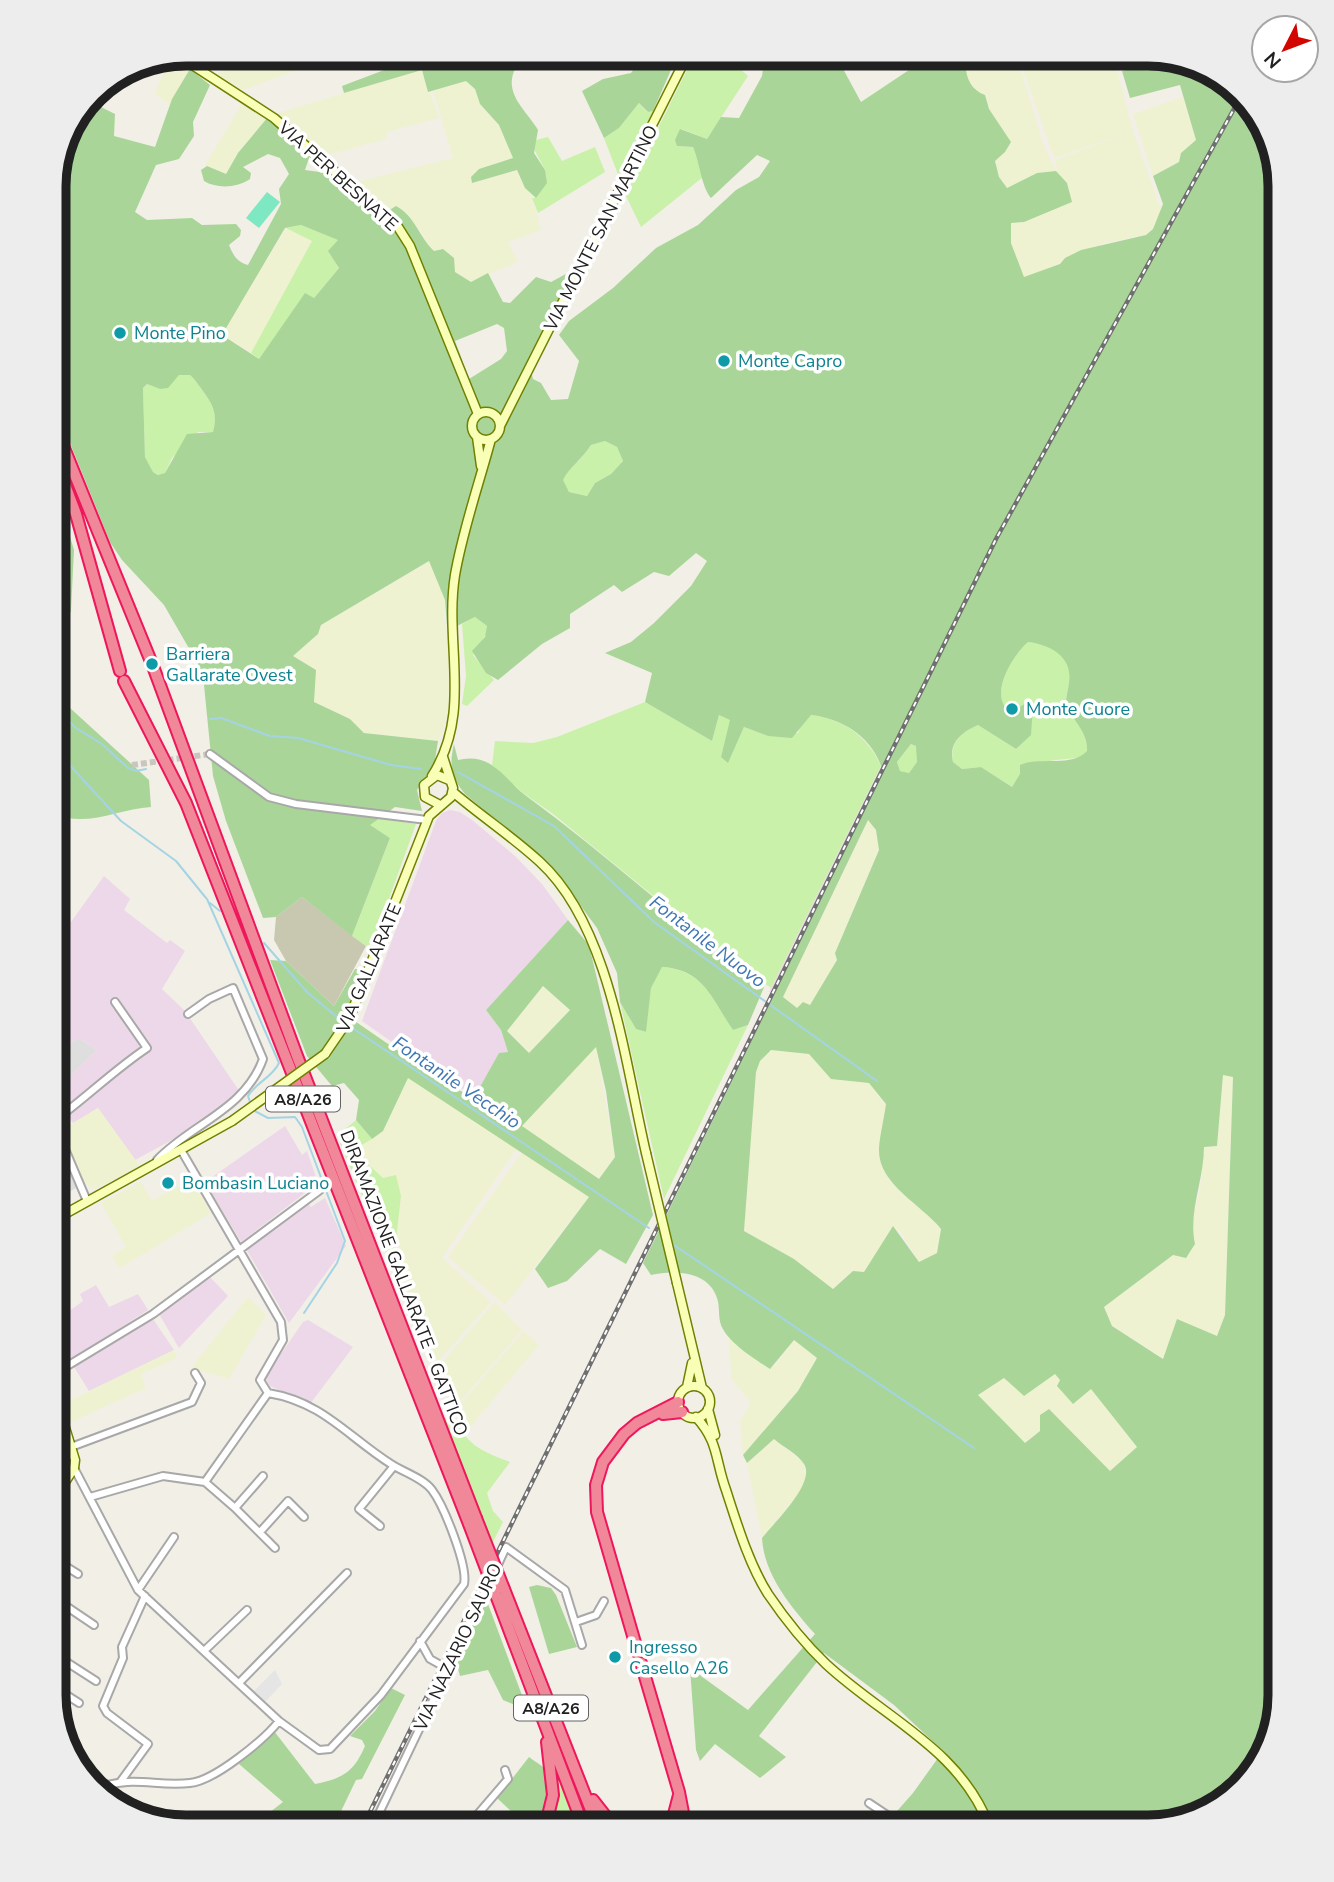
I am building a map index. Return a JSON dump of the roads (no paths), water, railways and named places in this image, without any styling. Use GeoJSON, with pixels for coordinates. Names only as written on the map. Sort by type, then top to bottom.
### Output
{"type":"FeatureCollection","features":[{"type":"Feature","properties":{"kind":"highway","name":"DIRAMAZIONE GALLARATE - GATTICO"},"geometry":{"type":"LineString","coordinates":[[67,455],[152,664],[472,1521]]}},
{"type":"Feature","properties":{"kind":"highway","name":"DIRAMAZIONE GALLARATE - GATTICO"},"geometry":{"type":"LineString","coordinates":[[67,491],[76,514],[122,676],[186,803],[543,1703],[592,1815]]}},
{"type":"Feature","properties":{"kind":"highway"},"geometry":{"type":"LineString","coordinates":[[680,1407],[653,1415],[638,1423],[612,1447],[599,1473],[595,1499],[683,1815]]}},
{"type":"Feature","properties":{"kind":"highway","name":"DIRAMAZIONE GALLARATE - GATTICO"},"geometry":{"type":"LineString","coordinates":[[543,1703],[580,1815]]}},
{"type":"Feature","properties":{"kind":"highway"},"geometry":{"type":"LineString","coordinates":[[543,1703],[553,1795],[548,1815]]}},
{"type":"Feature","properties":{"kind":"highway"},"geometry":{"type":"LineString","coordinates":[[543,1703],[570,1741],[594,1803],[604,1815]]}},
{"type":"Feature","properties":{"kind":"highway"},"geometry":{"type":"LineString","coordinates":[[673,1815],[679,1792]]}},
{"type":"Feature","properties":{"kind":"street","name":"VIA PER BESNATE"},"geometry":{"type":"LineString","coordinates":[[194,66],[274,118],[398,227],[410,246],[478,414]]}},
{"type":"Feature","properties":{"kind":"street","name":"VIA MONTE SAN MARTINO"},"geometry":{"type":"LineString","coordinates":[[432,776],[443,757],[457,688],[453,611],[455,576],[491,439],[543,344],[682,67]]}},
{"type":"Feature","properties":{"kind":"street","name":"VIA MONTE SAN MARTINO"},"geometry":{"type":"LineString","coordinates":[[493,414],[511,401]]}},
{"type":"Feature","properties":{"kind":"street","name":"VIA MONTE SAN MARTINO"},"geometry":{"type":"LineString","coordinates":[[478,414],[472,426],[477,438],[482,469]]}},
{"type":"Feature","properties":{"kind":"street"},"geometry":{"type":"LineString","coordinates":[[478,414],[493,414],[500,426]]}},
{"type":"Feature","properties":{"kind":"street"},"geometry":{"type":"LineString","coordinates":[[477,438],[491,439]]}},
{"type":"Feature","properties":{"kind":"street"},"geometry":{"type":"LineString","coordinates":[[210,754],[269,797],[296,804],[428,818],[424,785],[432,776],[441,776],[449,780],[453,792],[472,809],[541,863],[580,915],[602,963],[702,1388],[710,1400],[708,1409],[735,1513]]}},
{"type":"Feature","properties":{"kind":"street","name":"VIA MONTE SAN MARTINO"},"geometry":{"type":"LineString","coordinates":[[443,757],[449,780]]}},
{"type":"Feature","properties":{"kind":"street"},"geometry":{"type":"LineString","coordinates":[[442,804],[453,792]]}},
{"type":"Feature","properties":{"kind":"street"},"geometry":{"type":"LineString","coordinates":[[425,797],[442,804],[472,809]]}},
{"type":"Feature","properties":{"kind":"street","name":"VIA GALLARATE"},"geometry":{"type":"LineString","coordinates":[[66,1213],[232,1121],[325,1054],[344,1030],[428,818],[442,804]]}},
{"type":"Feature","properties":{"kind":"street"},"geometry":{"type":"LineString","coordinates":[[151,1167],[168,1149],[232,1104],[263,1059],[233,988],[209,999],[188,1014]]}},
{"type":"Feature","properties":{"kind":"street"},"geometry":{"type":"LineString","coordinates":[[66,1113],[108,1081],[114,1070],[147,1048],[115,1002]]}},
{"type":"Feature","properties":{"kind":"street"},"geometry":{"type":"LineString","coordinates":[[66,1431],[74,1468],[138,1590],[279,1721],[320,1750],[330,1749],[381,1695],[464,1584],[464,1566],[431,1489],[394,1466],[344,1426],[295,1401],[268,1393],[260,1380],[285,1335],[281,1322],[181,1150]]}},
{"type":"Feature","properties":{"kind":"street"},"geometry":{"type":"LineString","coordinates":[[66,1152],[87,1201]]}},
{"type":"Feature","properties":{"kind":"street"},"geometry":{"type":"LineString","coordinates":[[66,1367],[153,1314],[320,1190]]}},
{"type":"Feature","properties":{"kind":"street"},"geometry":{"type":"LineString","coordinates":[[683,1304],[692,1353],[692,1372],[680,1407],[696,1417],[715,1442],[725,1489],[767,1592],[800,1637],[828,1665],[927,1741],[962,1775],[986,1815]]}},
{"type":"Feature","properties":{"kind":"street"},"geometry":{"type":"LineString","coordinates":[[71,1447],[192,1402],[201,1383],[195,1373]]}},
{"type":"Feature","properties":{"kind":"street"},"geometry":{"type":"LineString","coordinates":[[687,1387],[702,1388]]}},
{"type":"Feature","properties":{"kind":"street"},"geometry":{"type":"LineString","coordinates":[[205,1482],[268,1393]]}},
{"type":"Feature","properties":{"kind":"street"},"geometry":{"type":"LineString","coordinates":[[696,1417],[708,1409]]}},
{"type":"Feature","properties":{"kind":"street"},"geometry":{"type":"LineString","coordinates":[[380,1526],[359,1509],[394,1466]]}},
{"type":"Feature","properties":{"kind":"street"},"geometry":{"type":"LineString","coordinates":[[66,1480],[74,1468]]}},
{"type":"Feature","properties":{"kind":"street"},"geometry":{"type":"LineString","coordinates":[[90,1497],[163,1476],[205,1482],[275,1548]]}},
{"type":"Feature","properties":{"kind":"street"},"geometry":{"type":"LineString","coordinates":[[235,1508],[263,1476]]}},
{"type":"Feature","properties":{"kind":"street"},"geometry":{"type":"LineString","coordinates":[[260,1532],[288,1501],[304,1517]]}},
{"type":"Feature","properties":{"kind":"street"},"geometry":{"type":"LineString","coordinates":[[138,1590],[174,1537]]}},
{"type":"Feature","properties":{"kind":"street","name":"VIA NAZARIO SAURO"},"geometry":{"type":"LineString","coordinates":[[381,1815],[506,1547],[565,1590],[582,1646]]}},
{"type":"Feature","properties":{"kind":"street"},"geometry":{"type":"LineString","coordinates":[[66,1567],[78,1574]]}},
{"type":"Feature","properties":{"kind":"street"},"geometry":{"type":"LineString","coordinates":[[239,1683],[347,1573]]}},
{"type":"Feature","properties":{"kind":"street"},"geometry":{"type":"LineString","coordinates":[[121,1781],[148,1744],[107,1713],[103,1706],[123,1658],[122,1647],[145,1596]]}},
{"type":"Feature","properties":{"kind":"street"},"geometry":{"type":"LineString","coordinates":[[576,1622],[596,1615],[604,1601]]}},
{"type":"Feature","properties":{"kind":"street"},"geometry":{"type":"LineString","coordinates":[[66,1606],[94,1625]]}},
{"type":"Feature","properties":{"kind":"street"},"geometry":{"type":"LineString","coordinates":[[204,1651],[247,1610]]}},
{"type":"Feature","properties":{"kind":"street"},"geometry":{"type":"LineString","coordinates":[[420,1641],[430,1659],[448,1669]]}},
{"type":"Feature","properties":{"kind":"street"},"geometry":{"type":"LineString","coordinates":[[66,1662],[96,1681]]}},
{"type":"Feature","properties":{"kind":"street"},"geometry":{"type":"LineString","coordinates":[[66,1694],[79,1703]]}},
{"type":"Feature","properties":{"kind":"street"},"geometry":{"type":"LineString","coordinates":[[106,1785],[121,1781],[188,1784],[201,1782],[216,1774],[279,1721]]}},
{"type":"Feature","properties":{"kind":"street"},"geometry":{"type":"LineString","coordinates":[[477,1815],[508,1779],[505,1770]]}},
{"type":"Feature","properties":{"kind":"street"},"geometry":{"type":"LineString","coordinates":[[869,1803],[887,1815]]}},
{"type":"Feature","properties":{"kind":"waterway","name":"Fontanile Nuovo"},"geometry":{"type":"LineString","coordinates":[[210,719],[221,718],[270,736],[298,738],[391,765],[421,769]]}},
{"type":"Feature","properties":{"kind":"waterway","name":"Fontanile Nuovo"},"geometry":{"type":"LineString","coordinates":[[67,719],[76,728],[102,744],[128,768],[136,771],[146,769]]}},
{"type":"Feature","properties":{"kind":"waterway","name":"Fontanile Vecchio"},"geometry":{"type":"LineString","coordinates":[[67,762],[121,821],[176,861],[206,898]]}},
{"type":"Feature","properties":{"kind":"waterway","name":"Fontanile Nuovo"},"geometry":{"type":"LineString","coordinates":[[458,772],[554,826],[654,922],[877,1081]]}},
{"type":"Feature","properties":{"kind":"waterway"},"geometry":{"type":"LineString","coordinates":[[207,899],[279,1063],[248,1096],[251,1105]]}},
{"type":"Feature","properties":{"kind":"waterway","name":"Fontanile Vecchio"},"geometry":{"type":"LineString","coordinates":[[210,903],[220,911]]}},
{"type":"Feature","properties":{"kind":"waterway","name":"Fontanile Vecchio"},"geometry":{"type":"LineString","coordinates":[[264,943],[308,993],[343,1022]]}},
{"type":"Feature","properties":{"kind":"waterway","name":"Fontanile Vecchio"},"geometry":{"type":"LineString","coordinates":[[348,1025],[649,1228]]}},
{"type":"Feature","properties":{"kind":"waterway"},"geometry":{"type":"LineString","coordinates":[[253,1110],[268,1118],[295,1117],[302,1127],[345,1241],[337,1263],[304,1313]]}},
{"type":"Feature","properties":{"kind":"waterway","name":"Fontanile Vecchio"},"geometry":{"type":"LineString","coordinates":[[671,1243],[974,1448]]}},
{"type":"Feature","properties":{"kind":"tunnel"},"geometry":{"type":"LineString","coordinates":[[132,765],[210,754]]}},
{"type":"Feature","properties":{"kind":"railway"},"geometry":{"type":"LineString","coordinates":[[368,1815],[996,539],[1236,105]]}},
{"type":"Feature","properties":{"kind":"place","name":"Monte Pino"},"geometry":{"type":"Point","coordinates":[120,333]}},
{"type":"Feature","properties":{"kind":"place","name":"Monte Capro"},"geometry":{"type":"Point","coordinates":[724,361]}},
{"type":"Feature","properties":{"kind":"place","name":"Barriera Gallarate Ovest"},"geometry":{"type":"Point","coordinates":[152,664]}},
{"type":"Feature","properties":{"kind":"place","name":"Monte Cuore"},"geometry":{"type":"Point","coordinates":[1012,709]}},
{"type":"Feature","properties":{"kind":"place","name":"Bombasin Luciano"},"geometry":{"type":"Point","coordinates":[168,1183]}},
{"type":"Feature","properties":{"kind":"place","name":"Ingresso Casello A26"},"geometry":{"type":"Point","coordinates":[615,1657]}}]}
